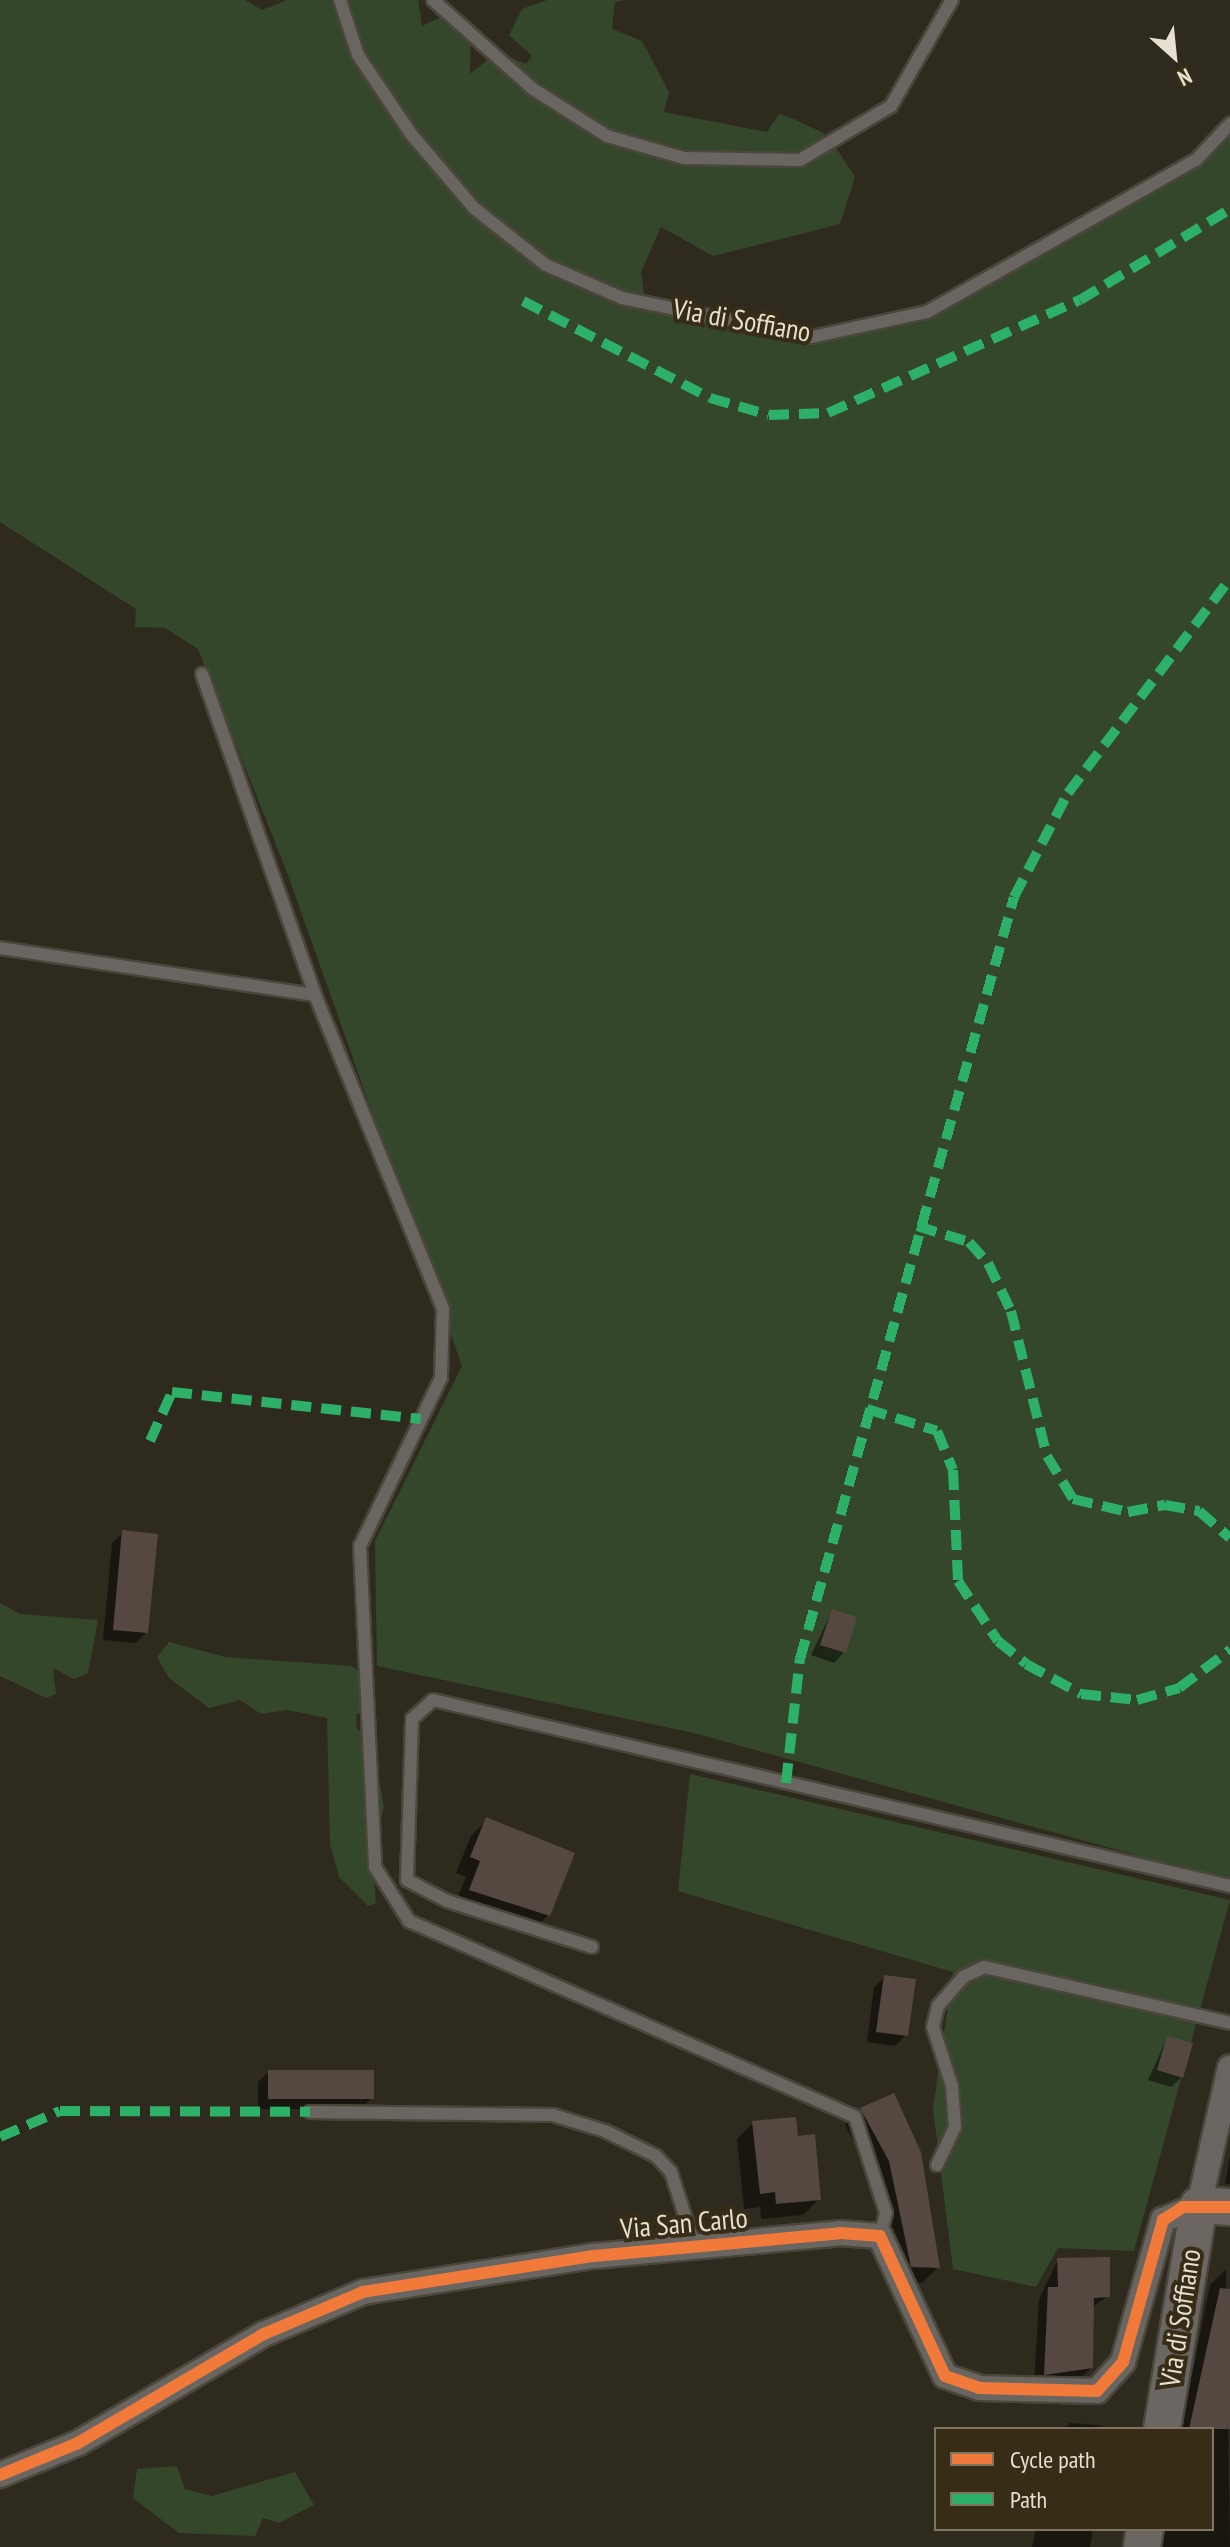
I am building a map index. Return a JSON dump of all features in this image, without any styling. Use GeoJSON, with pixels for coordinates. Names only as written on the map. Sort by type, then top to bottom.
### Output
{"type":"FeatureCollection","features":[{"type":"Feature","properties":{"kind":"street","name":"Via di Soffiano"},"geometry":{"type":"LineString","coordinates":[[1162,2427],[1214,2206],[1230,2067]]}},
{"type":"Feature","properties":{"kind":"street"},"geometry":{"type":"LineString","coordinates":[[880,2236],[945,2376],[979,2388],[1073,2394],[1110,2381],[1123,2362],[1163,2220],[1171,2211],[1214,2206]]}},
{"type":"Feature","properties":{"kind":"street","name":"Via San Carlo"},"geometry":{"type":"LineString","coordinates":[[0,2475],[78,2443],[341,2298],[416,2280],[695,2247],[880,2236]]}},
{"type":"Feature","properties":{"kind":"lane","name":"Via di Soffiano"},"geometry":{"type":"LineString","coordinates":[[340,0],[358,55],[411,134],[474,208],[546,265],[622,298],[812,337],[927,312],[1196,160],[1230,124]]}},
{"type":"Feature","properties":{"kind":"lane"},"geometry":{"type":"LineString","coordinates":[[433,0],[533,89],[607,136],[684,158],[800,160],[891,106],[952,0]]}},
{"type":"Feature","properties":{"kind":"lane"},"geometry":{"type":"LineString","coordinates":[[202,674],[315,995],[443,1309],[441,1378],[360,1546],[375,1867],[409,1921],[855,2117],[886,2213],[880,2236]]}},
{"type":"Feature","properties":{"kind":"lane"},"geometry":{"type":"LineString","coordinates":[[0,948],[315,995]]}},
{"type":"Feature","properties":{"kind":"lane"},"geometry":{"type":"LineString","coordinates":[[592,1947],[407,1880],[412,1719],[433,1700],[1230,1886]]}},
{"type":"Feature","properties":{"kind":"lane"},"geometry":{"type":"LineString","coordinates":[[937,2165],[955,2127],[952,2086],[933,2027],[938,2006],[963,1977],[984,1967],[1230,2023]]}},
{"type":"Feature","properties":{"kind":"lane"},"geometry":{"type":"LineString","coordinates":[[310,2112],[553,2115],[605,2131],[656,2156],[671,2172],[695,2247]]}},
{"type":"Feature","properties":{"kind":"green space"},"geometry":{"type":"Polygon","coordinates":[[[0,0],[245,0],[262,10],[287,0],[418,0],[422,26],[456,10],[471,22],[470,74],[497,52],[526,64],[532,56],[509,35],[522,9],[547,0],[626,0],[615,2],[612,29],[642,41],[669,92],[664,112],[767,132],[779,114],[794,119],[825,134],[813,149],[836,148],[855,177],[840,224],[713,256],[661,227],[641,272],[645,302],[812,337],[927,312],[1196,160],[1230,124],[1230,1881],[694,1733],[377,1666],[375,1541],[462,1366],[288,875],[198,649],[165,628],[135,627],[136,609],[0,522],[0,0]]]}},
{"type":"Feature","properties":{"kind":"green space"},"geometry":{"type":"Polygon","coordinates":[[[0,1603],[20,1614],[98,1620],[88,1673],[74,1679],[53,1668],[56,1694],[46,1698],[0,1676],[0,1603]]]}},
{"type":"Feature","properties":{"kind":"green space"},"geometry":{"type":"Polygon","coordinates":[[[169,1642],[225,1657],[351,1666],[369,1677],[370,1711],[357,1714],[356,1726],[374,1754],[384,1807],[372,1854],[376,1903],[368,1906],[339,1877],[330,1844],[327,1718],[287,1710],[261,1714],[240,1700],[209,1708],[169,1678],[157,1657],[169,1642]]]}},
{"type":"Feature","properties":{"kind":"green space"},"geometry":{"type":"Polygon","coordinates":[[[690,1774],[1230,1900],[1134,2251],[1058,2248],[1036,2287],[953,2269],[933,2109],[953,1972],[678,1891],[690,1774]]]}},
{"type":"Feature","properties":{"kind":"green space"},"geometry":{"type":"Polygon","coordinates":[[[177,2466],[185,2489],[212,2496],[295,2472],[314,2505],[279,2523],[263,2518],[255,2536],[179,2533],[133,2498],[137,2469],[177,2466]]]}},
{"type":"Feature","properties":{"kind":"building"},"geometry":{"type":"Polygon","coordinates":[[[122,1530],[158,1534],[148,1633],[113,1630],[122,1530]]]}},
{"type":"Feature","properties":{"kind":"building"},"geometry":{"type":"Polygon","coordinates":[[[832,1609],[857,1617],[846,1653],[820,1645],[832,1609]]]}},
{"type":"Feature","properties":{"kind":"building"},"geometry":{"type":"Polygon","coordinates":[[[486,1817],[575,1853],[550,1916],[469,1890],[480,1861],[470,1857],[486,1817]]]}},
{"type":"Feature","properties":{"kind":"building"},"geometry":{"type":"Polygon","coordinates":[[[884,1975],[916,1979],[908,2036],[876,2032],[884,1975]]]}},
{"type":"Feature","properties":{"kind":"building"},"geometry":{"type":"Polygon","coordinates":[[[1167,2036],[1193,2043],[1183,2078],[1157,2070],[1167,2036]]]}},
{"type":"Feature","properties":{"kind":"building"},"geometry":{"type":"Polygon","coordinates":[[[268,2070],[374,2070],[374,2099],[268,2099],[268,2070]]]}},
{"type":"Feature","properties":{"kind":"building"},"geometry":{"type":"Polygon","coordinates":[[[894,2093],[921,2152],[940,2268],[911,2267],[889,2161],[860,2108],[894,2093]]]}},
{"type":"Feature","properties":{"kind":"building"},"geometry":{"type":"Polygon","coordinates":[[[796,2117],[798,2136],[815,2134],[821,2200],[776,2204],[775,2192],[760,2194],[752,2121],[796,2117]]]}},
{"type":"Feature","properties":{"kind":"building"},"geometry":{"type":"Polygon","coordinates":[[[1110,2257],[1110,2297],[1094,2298],[1093,2368],[1044,2375],[1048,2287],[1058,2287],[1057,2258],[1110,2257]]]}},
{"type":"Feature","properties":{"kind":"building"},"geometry":{"type":"Polygon","coordinates":[[[1220,2288],[1230,2289],[1230,2429],[1189,2427],[1220,2288]]]}},
{"type":"Feature","properties":{"kind":"marked path"},"geometry":{"type":"LineString","coordinates":[[523,301],[710,398],[769,415],[828,413],[1080,300],[1230,209]]}},
{"type":"Feature","properties":{"kind":"marked path"},"geometry":{"type":"LineString","coordinates":[[786,1783],[800,1659],[1014,897],[1068,793],[1230,579]]}},
{"type":"Feature","properties":{"kind":"marked path"},"geometry":{"type":"LineString","coordinates":[[917,1226],[969,1242],[988,1263],[1011,1311],[1047,1456],[1073,1499],[1128,1512],[1165,1505],[1199,1511],[1230,1538]]}},
{"type":"Feature","properties":{"kind":"marked path"},"geometry":{"type":"LineString","coordinates":[[150,1441],[172,1392],[421,1419]]}},
{"type":"Feature","properties":{"kind":"marked path"},"geometry":{"type":"LineString","coordinates":[[867,1409],[937,1431],[953,1470],[958,1581],[998,1641],[1026,1664],[1081,1694],[1137,1700],[1179,1688],[1230,1650]]}},
{"type":"Feature","properties":{"kind":"marked path"},"geometry":{"type":"LineString","coordinates":[[0,2137],[60,2111],[310,2112]]}},
{"type":"Feature","properties":{"kind":"cycle path"},"geometry":{"type":"LineString","coordinates":[[0,2475],[78,2443],[264,2334],[363,2292],[594,2256],[840,2233],[880,2236],[945,2376],[979,2388],[1097,2391],[1123,2362],[1163,2220],[1183,2207],[1230,2207]]}}]}
